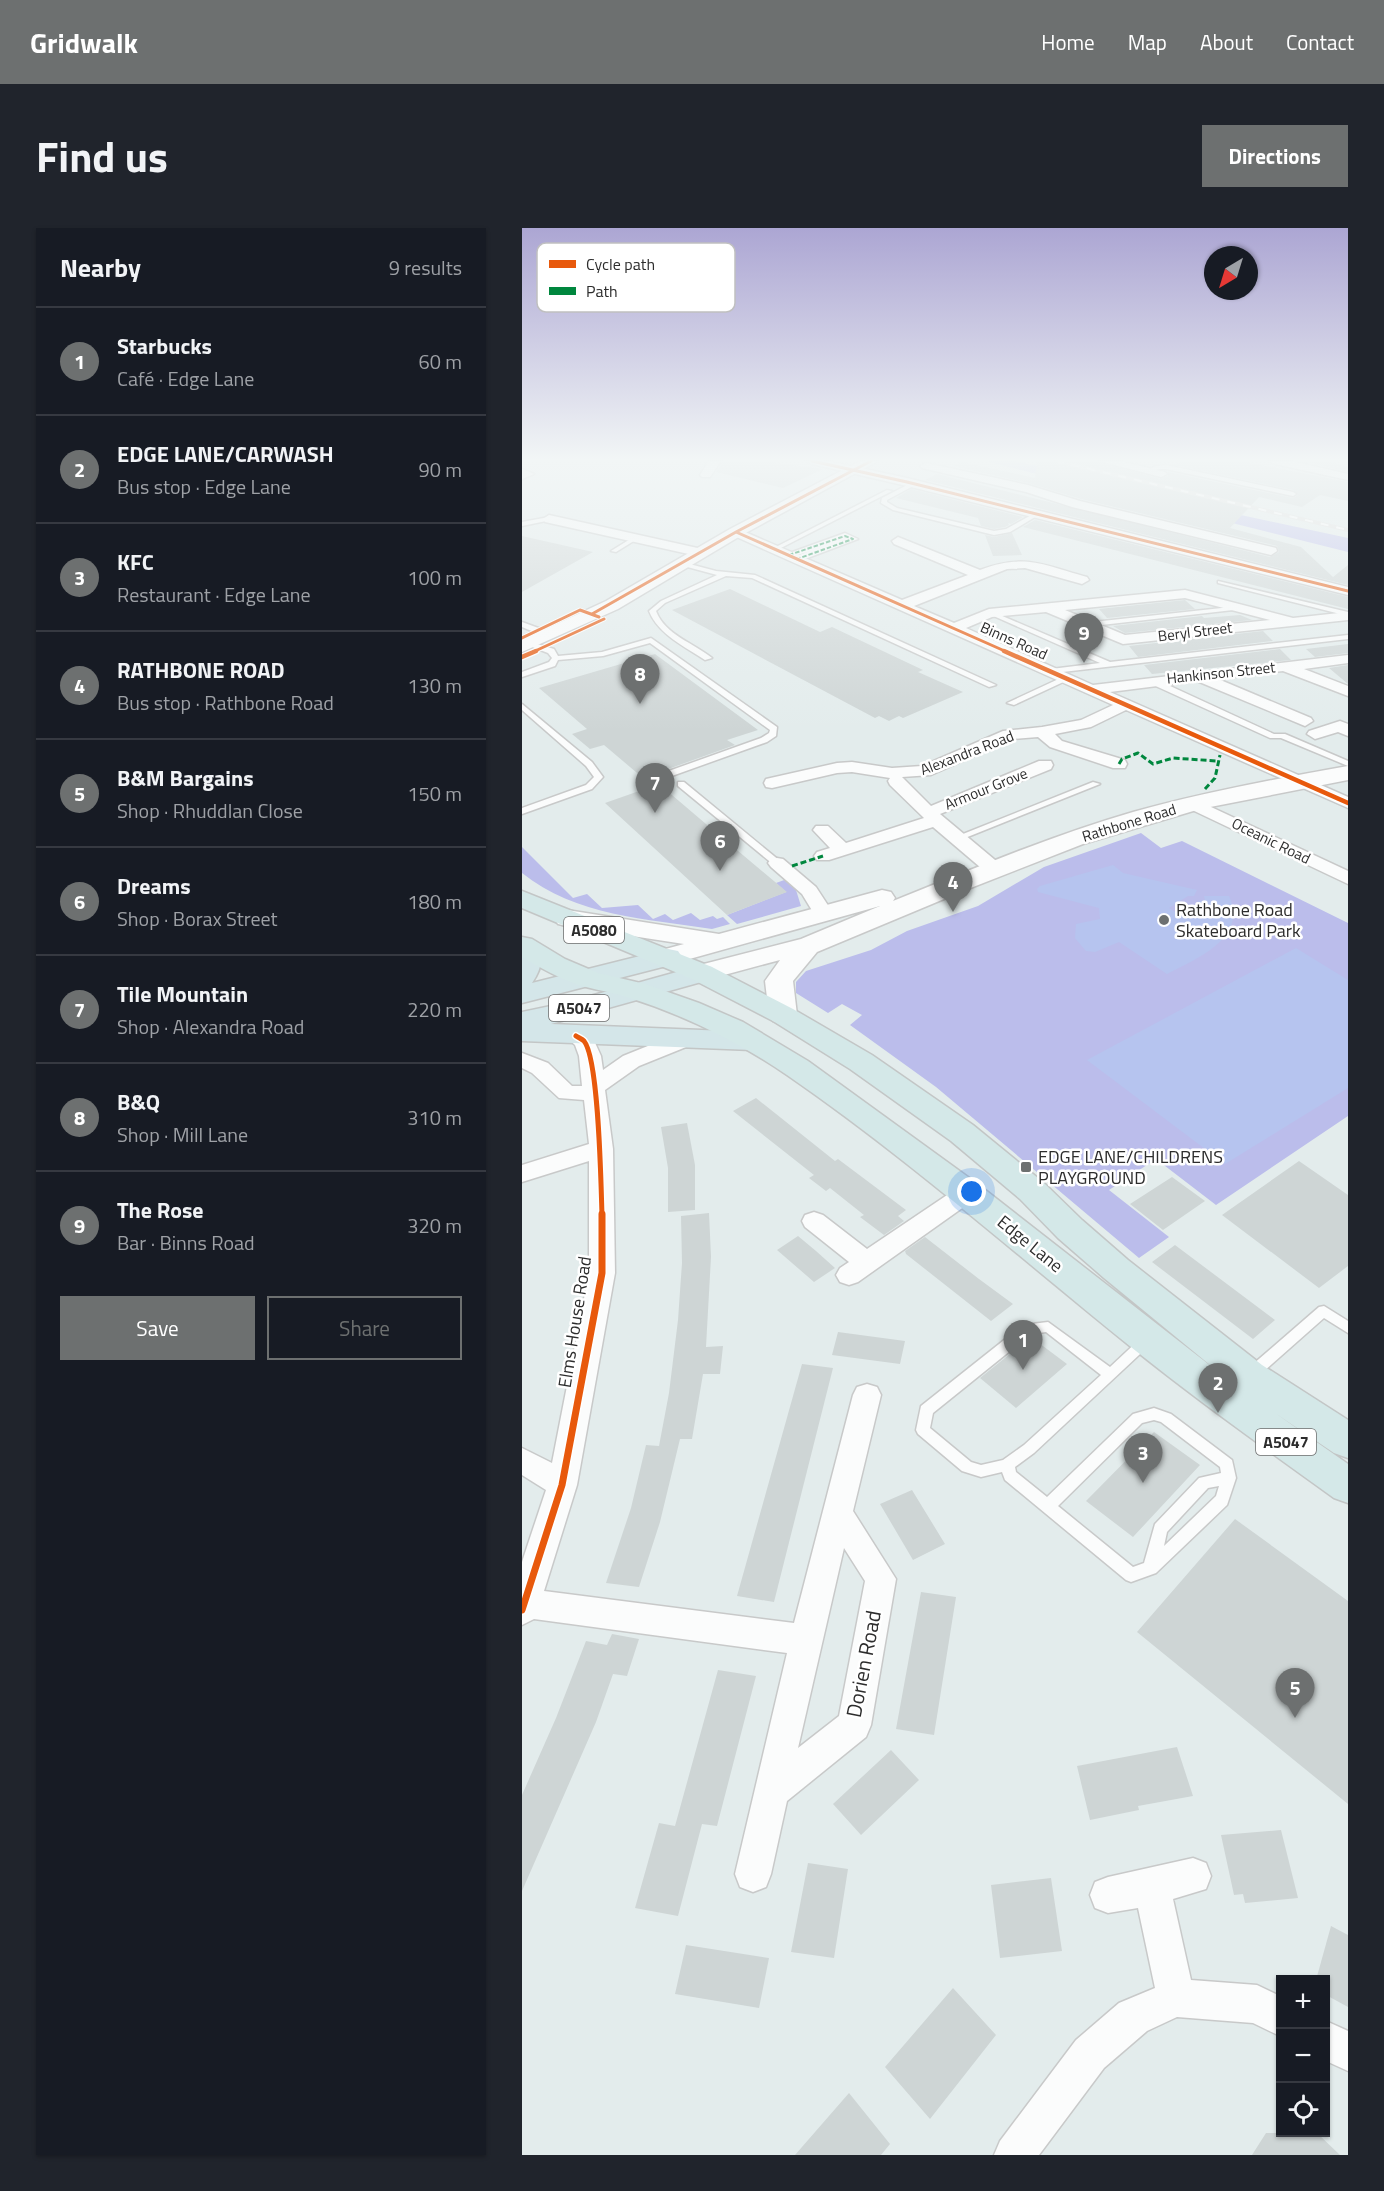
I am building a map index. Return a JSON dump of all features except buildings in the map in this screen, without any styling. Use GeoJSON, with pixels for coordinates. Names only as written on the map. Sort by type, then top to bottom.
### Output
{"type":"FeatureCollection","features":[{"type":"Feature","properties":{"kind":"highway","name":"A5080"},"geometry":{"type":"LineString","coordinates":[[522,899],[668,957],[702,973]]}},
{"type":"Feature","properties":{"kind":"highway"},"geometry":{"type":"LineString","coordinates":[[522,917],[540,930],[594,955],[628,980]]}},
{"type":"Feature","properties":{"kind":"highway","name":"A5080"},"geometry":{"type":"LineString","coordinates":[[524,947],[555,965],[589,979],[628,980]]}},
{"type":"Feature","properties":{"kind":"highway","name":"Edge Lane"},"geometry":{"type":"LineString","coordinates":[[702,973],[783,1015],[869,1067],[962,1133],[1032,1191],[1116,1269],[1249,1376],[1348,1441]]}},
{"type":"Feature","properties":{"kind":"highway","name":"Edge Lane"},"geometry":{"type":"LineString","coordinates":[[628,980],[733,1029],[806,1074],[967,1193],[1148,1340],[1343,1483]]}},
{"type":"Feature","properties":{"kind":"highway"},"geometry":{"type":"LineString","coordinates":[[1249,1376],[1233,1391],[1343,1483]]}},
{"type":"Feature","properties":{"kind":"main road","name":"Rathbone Road"},"geometry":{"type":"LineString","coordinates":[[702,973],[807,946],[994,869],[1113,826],[1194,804],[1348,773]]}},
{"type":"Feature","properties":{"kind":"main road","name":"Rathbone Road"},"geometry":{"type":"LineString","coordinates":[[668,957],[879,898],[919,901]]}},
{"type":"Feature","properties":{"kind":"main road"},"geometry":{"type":"LineString","coordinates":[[567,918],[722,942]]}},
{"type":"Feature","properties":{"kind":"main road"},"geometry":{"type":"LineString","coordinates":[[783,1015],[779,981],[807,946]]}},
{"type":"Feature","properties":{"kind":"main road"},"geometry":{"type":"LineString","coordinates":[[522,977],[528,960],[524,947]]}},
{"type":"Feature","properties":{"kind":"main road","name":"A5047"},"geometry":{"type":"LineString","coordinates":[[522,1021],[568,1011],[668,957]]}},
{"type":"Feature","properties":{"kind":"main road","name":"A5047"},"geometry":{"type":"LineString","coordinates":[[628,980],[702,973]]}},
{"type":"Feature","properties":{"kind":"main road","name":"A5047"},"geometry":{"type":"LineString","coordinates":[[522,994],[589,979]]}},
{"type":"Feature","properties":{"kind":"main road"},"geometry":{"type":"LineString","coordinates":[[522,1032],[576,1036],[752,1041]]}},
{"type":"Feature","properties":{"kind":"street"},"geometry":{"type":"LineString","coordinates":[[667,551],[690,559]]}},
{"type":"Feature","properties":{"kind":"street"},"geometry":{"type":"LineString","coordinates":[[526,645],[612,604],[704,551]]}},
{"type":"Feature","properties":{"kind":"street","name":"Binns Road"},"geometry":{"type":"LineString","coordinates":[[780,551],[1348,803]]}},
{"type":"Feature","properties":{"kind":"street"},"geometry":{"type":"LineString","coordinates":[[787,554],[797,551]]}},
{"type":"Feature","properties":{"kind":"street"},"geometry":{"type":"LineString","coordinates":[[787,554],[801,551]]}},
{"type":"Feature","properties":{"kind":"street"},"geometry":{"type":"LineString","coordinates":[[914,551],[980,575]]}},
{"type":"Feature","properties":{"kind":"street"},"geometry":{"type":"LineString","coordinates":[[1185,551],[1348,591]]}},
{"type":"Feature","properties":{"kind":"street"},"geometry":{"type":"LineString","coordinates":[[903,606],[980,575],[1015,564],[1025,564],[1071,580]]}},
{"type":"Feature","properties":{"kind":"street"},"geometry":{"type":"LineString","coordinates":[[955,628],[991,613],[1185,594],[1290,621]]}},
{"type":"Feature","properties":{"kind":"street","name":"Beryl Street"},"geometry":{"type":"LineString","coordinates":[[1048,607],[1084,625],[1123,640],[1348,615]]}},
{"type":"Feature","properties":{"kind":"street","name":"Hankinson Street"},"geometry":{"type":"LineString","coordinates":[[1094,689],[1348,659]]}},
{"type":"Feature","properties":{"kind":"street"},"geometry":{"type":"LineString","coordinates":[[1284,666],[1348,691]]}},
{"type":"Feature","properties":{"kind":"street"},"geometry":{"type":"LineString","coordinates":[[1197,676],[1305,721]]}},
{"type":"Feature","properties":{"kind":"street","name":"Alexandra Road"},"geometry":{"type":"LineString","coordinates":[[772,783],[837,768],[870,768],[892,773],[925,771],[1009,734],[1042,732],[1085,724],[1124,705]]}},
{"type":"Feature","properties":{"kind":"street"},"geometry":{"type":"LineString","coordinates":[[1315,734],[1340,726],[1348,731]]}},
{"type":"Feature","properties":{"kind":"street"},"geometry":{"type":"LineString","coordinates":[[1042,732],[1056,744],[1086,762],[1119,764]]}},
{"type":"Feature","properties":{"kind":"street","name":"Armour Grove"},"geometry":{"type":"LineString","coordinates":[[823,856],[932,816],[1045,765]]}},
{"type":"Feature","properties":{"kind":"street"},"geometry":{"type":"LineString","coordinates":[[896,781],[932,816],[994,869]]}},
{"type":"Feature","properties":{"kind":"street","name":"Oceanic Road"},"geometry":{"type":"LineString","coordinates":[[1194,804],[1348,878]]}},
{"type":"Feature","properties":{"kind":"street"},"geometry":{"type":"LineString","coordinates":[[822,830],[842,849]]}},
{"type":"Feature","properties":{"kind":"street"},"geometry":{"type":"LineString","coordinates":[[777,862],[809,891],[823,913]]}},
{"type":"Feature","properties":{"kind":"street","name":"Elms House Road"},"geometry":{"type":"LineString","coordinates":[[524,1607],[562,1485],[602,1273],[601,1149],[595,1090],[588,1049],[584,1041],[576,1036]]}},
{"type":"Feature","properties":{"kind":"street"},"geometry":{"type":"LineString","coordinates":[[522,1060],[540,1068],[567,1093],[595,1090],[631,1061],[688,1038]]}},
{"type":"Feature","properties":{"kind":"street"},"geometry":{"type":"LineString","coordinates":[[522,1174],[601,1149]]}},
{"type":"Feature","properties":{"kind":"street"},"geometry":{"type":"LineString","coordinates":[[814,1221],[858,1269],[967,1193]]}},
{"type":"Feature","properties":{"kind":"street"},"geometry":{"type":"LineString","coordinates":[[753,1874],[806,1640],[867,1395]]}},
{"type":"Feature","properties":{"kind":"street"},"geometry":{"type":"LineString","coordinates":[[522,1460],[562,1485]]}},
{"type":"Feature","properties":{"kind":"street","name":"Dorien Road"},"geometry":{"type":"LineString","coordinates":[[772,1791],[854,1725],[881,1579],[838,1513]]}},
{"type":"Feature","properties":{"kind":"street"},"geometry":{"type":"LineString","coordinates":[[524,1607],[806,1640]]}},
{"type":"Feature","properties":{"kind":"street"},"geometry":{"type":"LineString","coordinates":[[1108,1895],[1193,1876]]}},
{"type":"Feature","properties":{"kind":"street"},"geometry":{"type":"LineString","coordinates":[[1152,1887],[1176,1998]]}},
{"type":"Feature","properties":{"kind":"street"},"geometry":{"type":"LineString","coordinates":[[1014,2155],[1090,2054],[1133,2017],[1176,1998],[1257,2004],[1276,2014]]}},
{"type":"Feature","properties":{"kind":"street"},"geometry":{"type":"LineString","coordinates":[[1330,2042],[1348,2052]]}},
{"type":"Feature","properties":{"kind":"lane"},"geometry":{"type":"LineString","coordinates":[[787,554],[792,551]]}},
{"type":"Feature","properties":{"kind":"lane"},"geometry":{"type":"LineString","coordinates":[[690,559],[726,574],[753,576],[992,685]]}},
{"type":"Feature","properties":{"kind":"lane"},"geometry":{"type":"LineString","coordinates":[[708,658],[659,625],[652,611],[663,602],[726,574]]}},
{"type":"Feature","properties":{"kind":"lane"},"geometry":{"type":"LineString","coordinates":[[1220,582],[1348,615]]}},
{"type":"Feature","properties":{"kind":"lane"},"geometry":{"type":"LineString","coordinates":[[1084,625],[1240,608]]}},
{"type":"Feature","properties":{"kind":"lane"},"geometry":{"type":"LineString","coordinates":[[991,613],[1109,665]]}},
{"type":"Feature","properties":{"kind":"lane"},"geometry":{"type":"LineString","coordinates":[[522,624],[549,635]]}},
{"type":"Feature","properties":{"kind":"lane"},"geometry":{"type":"LineString","coordinates":[[1054,671],[1348,637]]}},
{"type":"Feature","properties":{"kind":"lane"},"geometry":{"type":"LineString","coordinates":[[556,658],[603,654],[651,640],[774,729],[773,734],[764,740],[669,774]]}},
{"type":"Feature","properties":{"kind":"lane"},"geometry":{"type":"LineString","coordinates":[[526,645],[552,651],[556,658]]}},
{"type":"Feature","properties":{"kind":"lane"},"geometry":{"type":"LineString","coordinates":[[522,675],[552,664],[556,658]]}},
{"type":"Feature","properties":{"kind":"lane"},"geometry":{"type":"LineString","coordinates":[[1011,703],[1068,678]]}},
{"type":"Feature","properties":{"kind":"lane"},"geometry":{"type":"LineString","coordinates":[[1152,681],[1273,735],[1282,736],[1348,764]]}},
{"type":"Feature","properties":{"kind":"lane"},"geometry":{"type":"LineString","coordinates":[[522,706],[596,771],[599,777],[594,784],[582,791],[522,811]]}},
{"type":"Feature","properties":{"kind":"lane"},"geometry":{"type":"LineString","coordinates":[[681,784],[777,862]]}},
{"type":"Feature","properties":{"kind":"lane"},"geometry":{"type":"LineString","coordinates":[[957,838],[1096,784]]}},
{"type":"Feature","properties":{"kind":"lane"},"geometry":{"type":"LineString","coordinates":[[1249,1376],[1324,1311],[1348,1328]]}},
{"type":"Feature","properties":{"kind":"lane"},"geometry":{"type":"LineString","coordinates":[[1110,1374],[1048,1327],[1029,1329],[926,1410],[923,1430],[967,1467],[981,1471],[1007,1466],[1029,1449],[1148,1340]]}},
{"type":"Feature","properties":{"kind":"lane"},"geometry":{"type":"LineString","coordinates":[[1007,1466],[1010,1476],[1047,1507],[1131,1575],[1151,1568],[1222,1500],[1229,1478],[1227,1464],[1166,1418],[1154,1414],[1138,1419],[1047,1507]]}},
{"type":"Feature","properties":{"kind":"lane"},"geometry":{"type":"LineString","coordinates":[[1151,1568],[1160,1529],[1204,1482],[1229,1478]]}},
{"type":"Feature","properties":{"kind":"shaded area"},"geometry":{"type":"Polygon","coordinates":[[[1141,833],[1161,848],[1182,841],[1348,923],[1348,1116],[1216,1205],[1156,1159],[1109,1190],[1169,1237],[1139,1258],[936,1087],[850,1025],[862,1015],[842,1004],[828,1013],[796,993],[796,982],[806,971],[871,950],[907,931],[978,906],[1044,867],[1141,833]]]}},
{"type":"Feature","properties":{"kind":"shaded area"},"geometry":{"type":"Polygon","coordinates":[[[522,847],[573,898],[587,894],[602,908],[638,905],[653,919],[665,914],[673,920],[691,913],[700,920],[713,916],[717,919],[723,917],[730,924],[712,929],[638,918],[589,907],[543,887],[522,873],[522,847]]]}},
{"type":"Feature","properties":{"kind":"shaded area","name":"Rathbone Road Skateboard Park"},"geometry":{"type":"Polygon","coordinates":[[[1113,865],[1123,873],[1197,890],[1194,896],[1188,896],[1169,908],[1183,917],[1199,905],[1198,901],[1205,900],[1204,896],[1229,896],[1233,911],[1232,924],[1226,935],[1205,954],[1167,974],[1119,942],[1095,952],[1086,951],[1075,938],[1076,924],[1100,919],[1099,908],[1038,892],[1037,889],[1040,886],[1113,865]]]}},
{"type":"Feature","properties":{"kind":"shaded area"},"geometry":{"type":"Polygon","coordinates":[[[787,879],[796,890],[801,906],[737,924],[727,915],[786,892],[776,883],[787,879]]]}},
{"type":"Feature","properties":{"kind":"shaded area"},"geometry":{"type":"Polygon","coordinates":[[[1296,948],[1348,980],[1348,1088],[1225,1164],[1087,1060],[1296,948]]]}},
{"type":"Feature","properties":{"kind":"marked path"},"geometry":{"type":"LineString","coordinates":[[789,555],[801,551]]}},
{"type":"Feature","properties":{"kind":"marked path"},"geometry":{"type":"LineString","coordinates":[[797,559],[820,551]]}},
{"type":"Feature","properties":{"kind":"marked path"},"geometry":{"type":"LineString","coordinates":[[1119,764],[1122,759],[1138,753],[1153,764],[1173,758],[1217,761]]}},
{"type":"Feature","properties":{"kind":"marked path"},"geometry":{"type":"LineString","coordinates":[[1205,789],[1215,778],[1220,755]]}},
{"type":"Feature","properties":{"kind":"marked path"},"geometry":{"type":"LineString","coordinates":[[792,866],[823,856]]}},
{"type":"Feature","properties":{"kind":"cycle path"},"geometry":{"type":"LineString","coordinates":[[592,614],[703,551]]}},
{"type":"Feature","properties":{"kind":"cycle path"},"geometry":{"type":"LineString","coordinates":[[779,551],[1348,803]]}},
{"type":"Feature","properties":{"kind":"cycle path"},"geometry":{"type":"LineString","coordinates":[[1186,551],[1348,591]]}},
{"type":"Feature","properties":{"kind":"cycle path"},"geometry":{"type":"LineString","coordinates":[[522,638],[580,610],[599,617]]}},
{"type":"Feature","properties":{"kind":"cycle path"},"geometry":{"type":"LineString","coordinates":[[522,657],[604,619]]}},
{"type":"Feature","properties":{"kind":"cycle path"},"geometry":{"type":"LineString","coordinates":[[522,1610],[562,1485],[602,1273],[601,1149],[590,1056],[584,1041],[576,1036]]}},
{"type":"Feature","properties":{"kind":"place","name":"The Rose"},"geometry":{"type":"Point","coordinates":[1084,663]}},
{"type":"Feature","properties":{"kind":"place","name":"B&Q"},"geometry":{"type":"Point","coordinates":[640,704]}},
{"type":"Feature","properties":{"kind":"place","name":"Tile Mountain"},"geometry":{"type":"Point","coordinates":[655,813]}},
{"type":"Feature","properties":{"kind":"place","name":"Dreams"},"geometry":{"type":"Point","coordinates":[720,871]}},
{"type":"Feature","properties":{"kind":"place","name":"RATHBONE ROAD"},"geometry":{"type":"Point","coordinates":[953,912]}},
{"type":"Feature","properties":{"kind":"place","name":"Rathbone Road Skateboard Park"},"geometry":{"type":"Point","coordinates":[1164,920]}},
{"type":"Feature","properties":{"kind":"place","name":"EDGE LANE/CHILDRENS PLAYGROUND"},"geometry":{"type":"Point","coordinates":[1026,1167]}},
{"type":"Feature","properties":{"kind":"place","name":"Starbucks"},"geometry":{"type":"Point","coordinates":[1023,1370]}},
{"type":"Feature","properties":{"kind":"place","name":"EDGE LANE/CARWASH"},"geometry":{"type":"Point","coordinates":[1218,1413]}},
{"type":"Feature","properties":{"kind":"place","name":"KFC"},"geometry":{"type":"Point","coordinates":[1143,1483]}},
{"type":"Feature","properties":{"kind":"place","name":"B&M Bargains"},"geometry":{"type":"Point","coordinates":[1295,1718]}}]}
